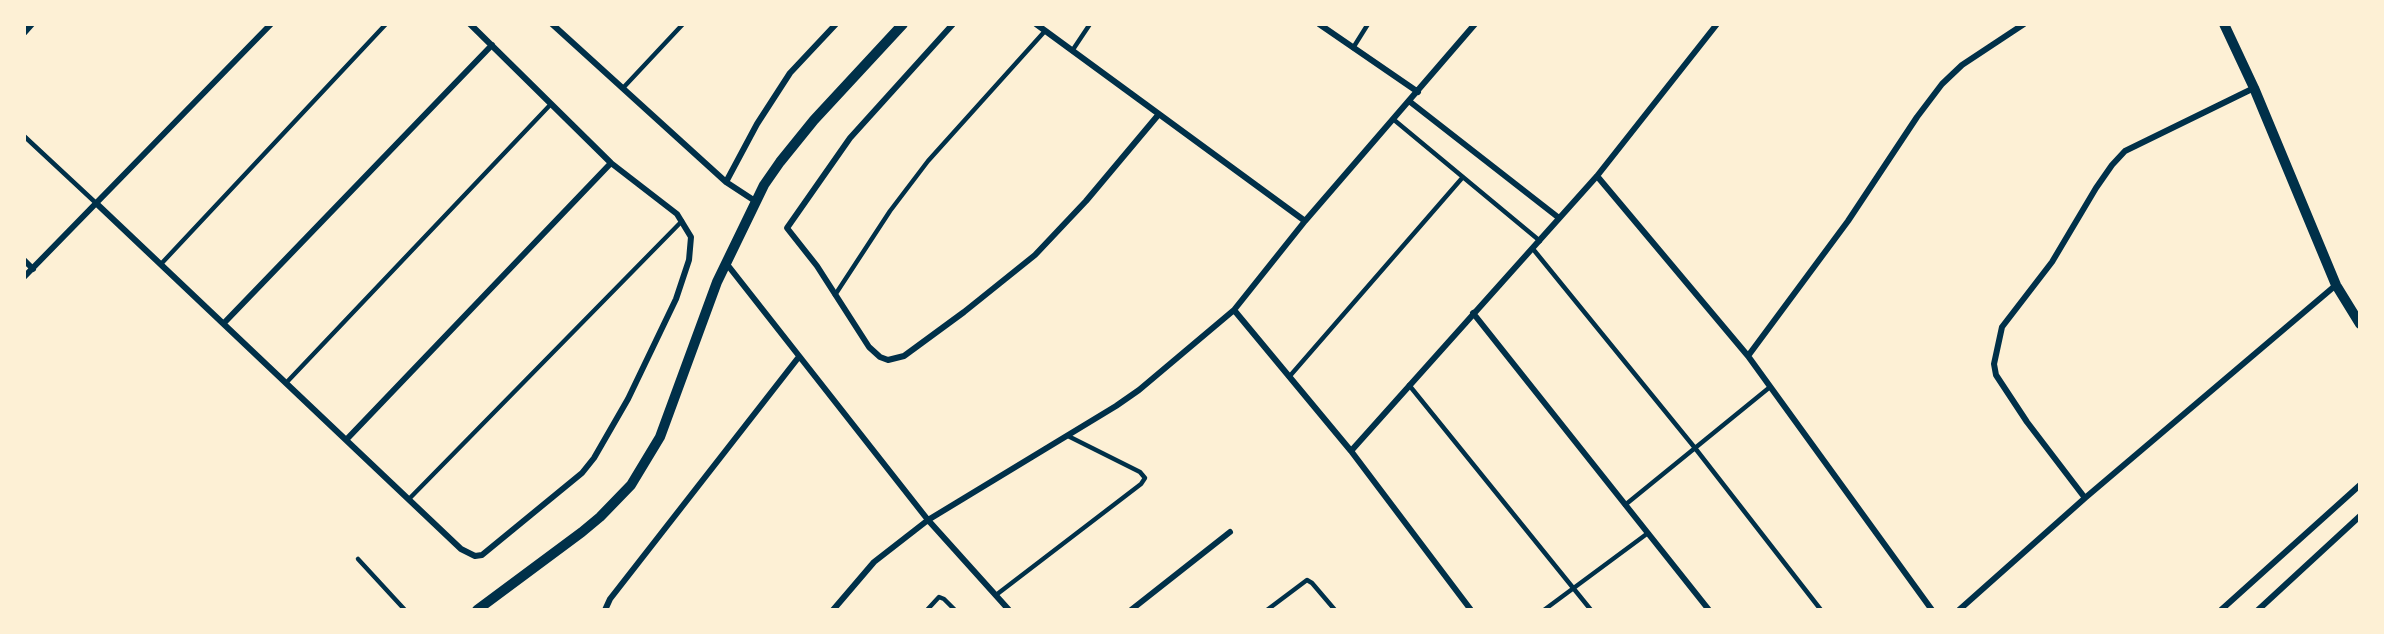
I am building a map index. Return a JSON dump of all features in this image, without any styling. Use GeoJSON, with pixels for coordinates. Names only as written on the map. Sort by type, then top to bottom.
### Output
{"type":"FeatureCollection","features":[{"type":"Feature","properties":{"kind":"street"},"geometry":{"type":"LineString","coordinates":[[24,33],[32,24]]}},
{"type":"Feature","properties":{"kind":"street"},"geometry":{"type":"LineString","coordinates":[[24,278],[271,24]]}},
{"type":"Feature","properties":{"kind":"street"},"geometry":{"type":"LineString","coordinates":[[97,204],[462,549],[475,556],[489,552],[582,472],[594,458],[628,399],[676,299],[689,260],[691,237],[677,214],[611,163],[470,24]]}},
{"type":"Feature","properties":{"kind":"street"},"geometry":{"type":"LineString","coordinates":[[552,24],[726,182],[755,201]]}},
{"type":"Feature","properties":{"kind":"street"},"geometry":{"type":"LineString","coordinates":[[726,182],[757,124],[790,73],[836,24]]}},
{"type":"Feature","properties":{"kind":"street"},"geometry":{"type":"LineString","coordinates":[[477,610],[582,532],[600,517],[630,485],[660,437],[717,282],[755,201],[780,162],[814,120],[903,24]]}},
{"type":"Feature","properties":{"kind":"street"},"geometry":{"type":"LineString","coordinates":[[953,24],[850,138],[787,228],[817,266],[873,352],[880,357],[888,360],[904,356],[1035,255],[1086,201],[1159,114]]}},
{"type":"Feature","properties":{"kind":"street"},"geometry":{"type":"LineString","coordinates":[[1036,24],[1305,221]]}},
{"type":"Feature","properties":{"kind":"street"},"geometry":{"type":"LineString","coordinates":[[1319,24],[1418,92]]}},
{"type":"Feature","properties":{"kind":"street"},"geometry":{"type":"LineString","coordinates":[[833,610],[874,562],[928,520],[1068,436],[1139,390],[1234,310],[1305,221],[1474,24]]}},
{"type":"Feature","properties":{"kind":"street"},"geometry":{"type":"LineString","coordinates":[[1351,452],[1597,176],[1718,24]]}},
{"type":"Feature","properties":{"kind":"street"},"geometry":{"type":"LineString","coordinates":[[1748,356],[1848,221],[1917,117],[1942,84],[1962,66],[2022,24]]}},
{"type":"Feature","properties":{"kind":"street"},"geometry":{"type":"LineString","coordinates":[[2224,24],[2254,88],[2336,285],[2360,324]]}},
{"type":"Feature","properties":{"kind":"street"},"geometry":{"type":"LineString","coordinates":[[224,323],[492,45]]}},
{"type":"Feature","properties":{"kind":"street"},"geometry":{"type":"LineString","coordinates":[[2085,498],[2027,422],[1996,375],[1994,364],[2002,327],[2052,262],[2096,188],[2112,165],[2126,151],[2254,88]]}},
{"type":"Feature","properties":{"kind":"street"},"geometry":{"type":"LineString","coordinates":[[1409,101],[1559,218]]}},
{"type":"Feature","properties":{"kind":"street"},"geometry":{"type":"LineString","coordinates":[[346,440],[611,163]]}},
{"type":"Feature","properties":{"kind":"street"},"geometry":{"type":"LineString","coordinates":[[1597,176],[1748,356],[1932,610]]}},
{"type":"Feature","properties":{"kind":"street"},"geometry":{"type":"LineString","coordinates":[[24,260],[33,269]]}},
{"type":"Feature","properties":{"kind":"street"},"geometry":{"type":"LineString","coordinates":[[726,263],[798,358],[928,520],[1009,610]]}},
{"type":"Feature","properties":{"kind":"street"},"geometry":{"type":"LineString","coordinates":[[1959,610],[2085,498],[2336,285]]}},
{"type":"Feature","properties":{"kind":"street"},"geometry":{"type":"LineString","coordinates":[[1234,310],[1351,452],[1471,610]]}},
{"type":"Feature","properties":{"kind":"street"},"geometry":{"type":"LineString","coordinates":[[1473,314],[1709,610]]}},
{"type":"Feature","properties":{"kind":"street"},"geometry":{"type":"LineString","coordinates":[[606,610],[610,599],[798,358]]}},
{"type":"Feature","properties":{"kind":"street"},"geometry":{"type":"LineString","coordinates":[[2221,610],[2360,485]]}},
{"type":"Feature","properties":{"kind":"street"},"geometry":{"type":"LineString","coordinates":[[2258,610],[2360,516]]}},
{"type":"Feature","properties":{"kind":"street"},"geometry":{"type":"LineString","coordinates":[[1131,610],[1230,532]]}},
{"type":"Feature","properties":{"kind":"lane"},"geometry":{"type":"LineString","coordinates":[[161,264],[386,24]]}},
{"type":"Feature","properties":{"kind":"lane"},"geometry":{"type":"LineString","coordinates":[[623,88],[683,24]]}},
{"type":"Feature","properties":{"kind":"lane"},"geometry":{"type":"LineString","coordinates":[[1072,51],[1090,24]]}},
{"type":"Feature","properties":{"kind":"lane"},"geometry":{"type":"LineString","coordinates":[[1353,48],[1368,24]]}},
{"type":"Feature","properties":{"kind":"lane"},"geometry":{"type":"LineString","coordinates":[[835,295],[890,211],[928,161],[1045,31]]}},
{"type":"Feature","properties":{"kind":"lane"},"geometry":{"type":"LineString","coordinates":[[286,383],[551,104]]}},
{"type":"Feature","properties":{"kind":"lane"},"geometry":{"type":"LineString","coordinates":[[1393,119],[1540,241]]}},
{"type":"Feature","properties":{"kind":"lane"},"geometry":{"type":"LineString","coordinates":[[24,136],[97,204]]}},
{"type":"Feature","properties":{"kind":"lane"},"geometry":{"type":"LineString","coordinates":[[1289,377],[1463,177]]}},
{"type":"Feature","properties":{"kind":"lane"},"geometry":{"type":"LineString","coordinates":[[409,499],[682,220]]}},
{"type":"Feature","properties":{"kind":"lane"},"geometry":{"type":"LineString","coordinates":[[1533,249],[1695,448],[1821,610]]}},
{"type":"Feature","properties":{"kind":"lane"},"geometry":{"type":"LineString","coordinates":[[1409,385],[1591,610]]}},
{"type":"Feature","properties":{"kind":"lane"},"geometry":{"type":"LineString","coordinates":[[1625,505],[1770,387]]}},
{"type":"Feature","properties":{"kind":"lane"},"geometry":{"type":"LineString","coordinates":[[996,595],[1141,484],[1145,478],[1140,472],[1068,436]]}},
{"type":"Feature","properties":{"kind":"lane"},"geometry":{"type":"LineString","coordinates":[[1544,610],[1648,533]]}},
{"type":"Feature","properties":{"kind":"lane"},"geometry":{"type":"LineString","coordinates":[[358,559],[405,610]]}},
{"type":"Feature","properties":{"kind":"lane"},"geometry":{"type":"LineString","coordinates":[[1267,610],[1307,580],[1335,610]]}},
{"type":"Feature","properties":{"kind":"lane"},"geometry":{"type":"LineString","coordinates":[[927,610],[939,597],[954,610]]}}]}
